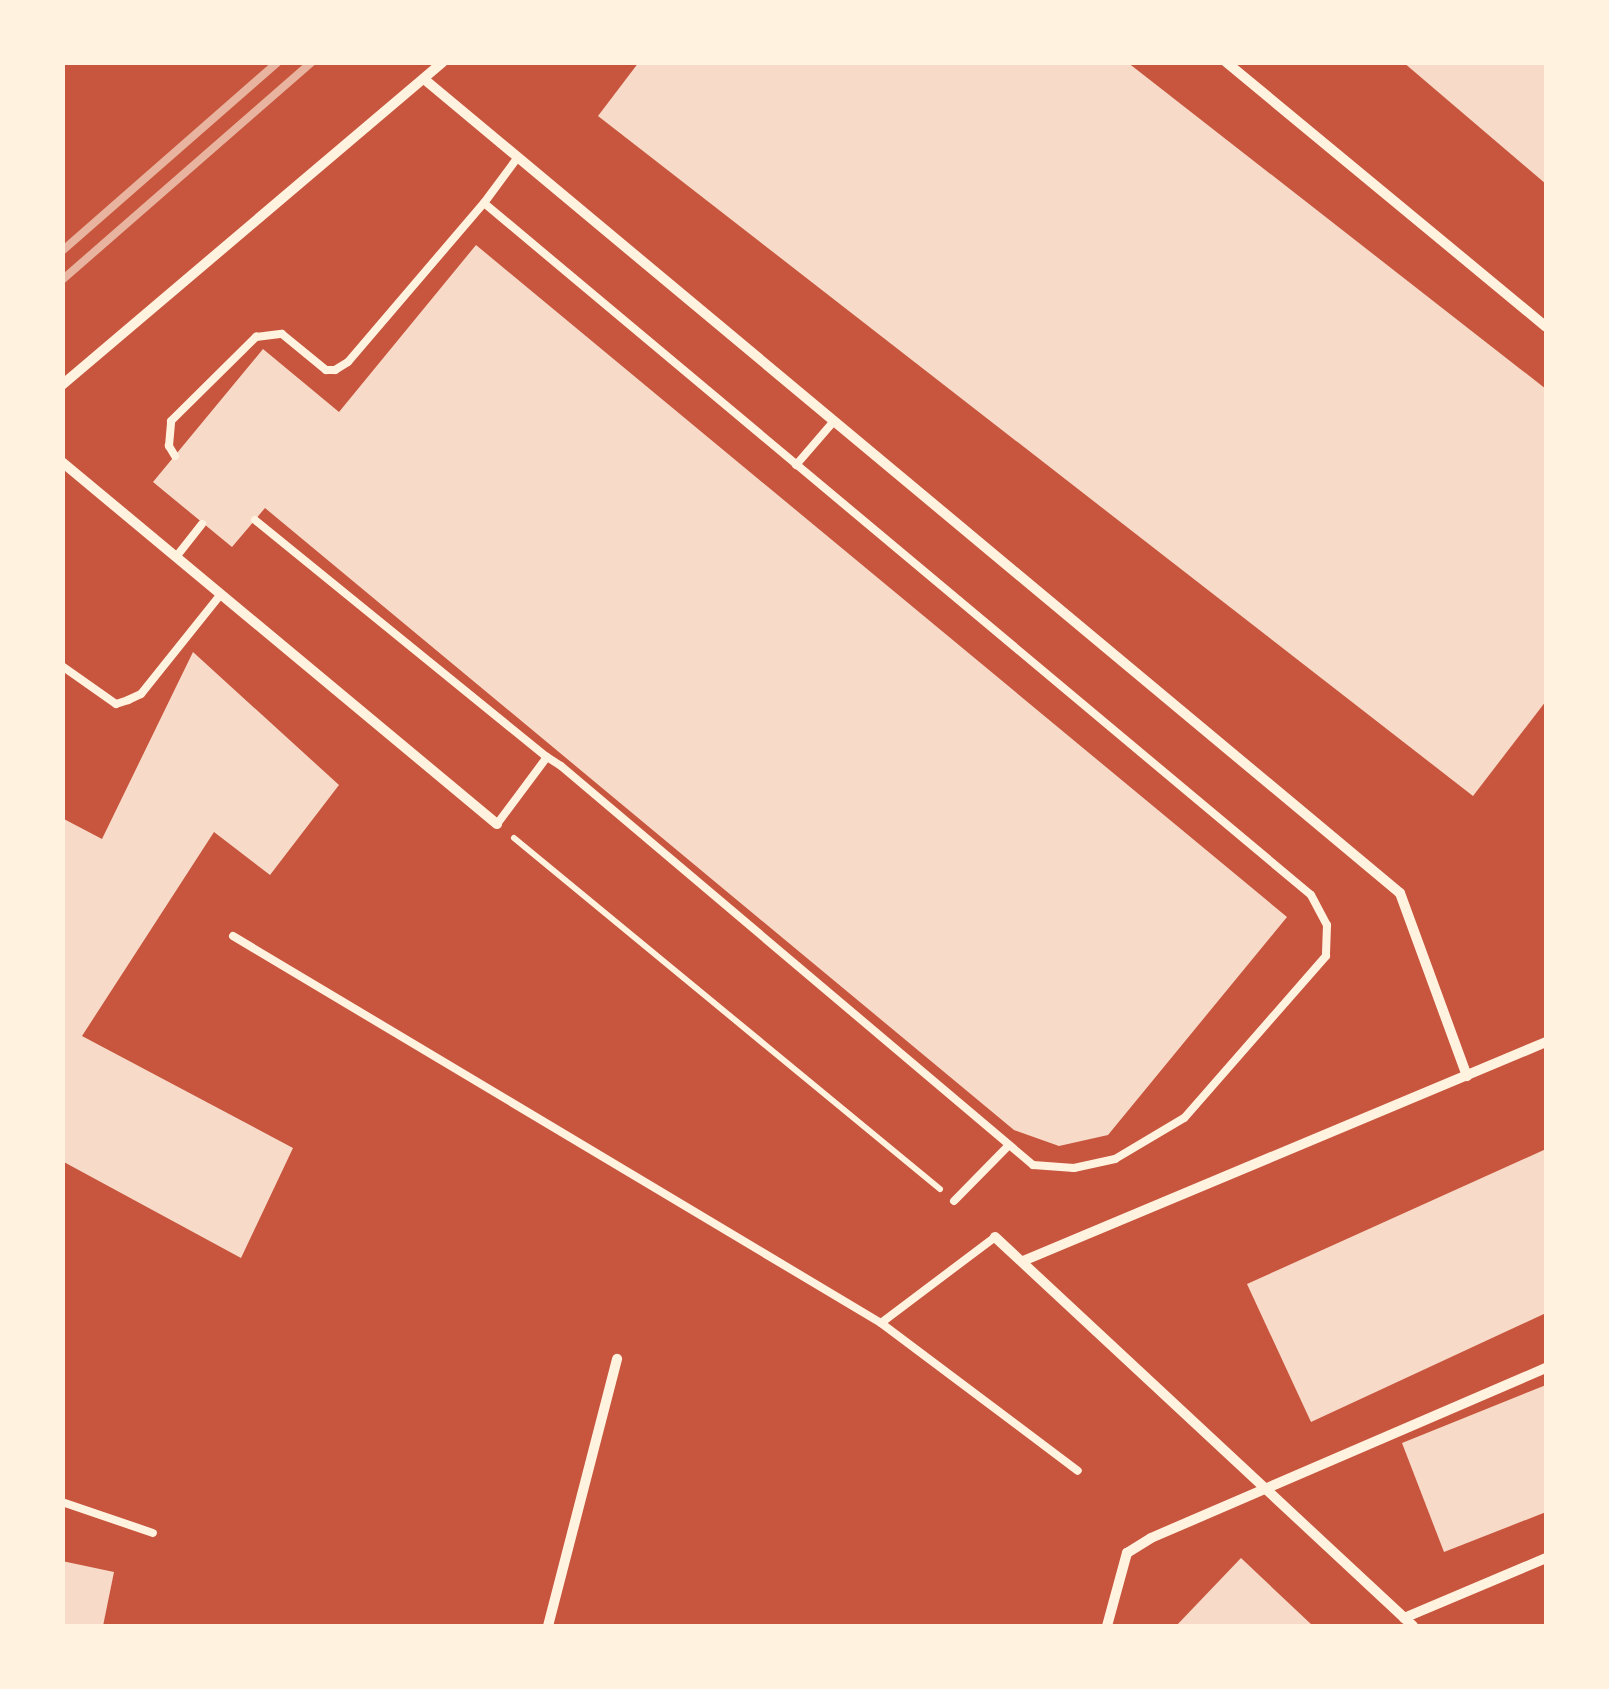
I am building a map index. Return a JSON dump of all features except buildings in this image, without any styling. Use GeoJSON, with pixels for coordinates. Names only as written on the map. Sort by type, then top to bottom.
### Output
{"type":"FeatureCollection","features":[{"type":"Feature","properties":{"kind":"street"},"geometry":{"type":"LineString","coordinates":[[62,385],[443,62]]}},
{"type":"Feature","properties":{"kind":"street"},"geometry":{"type":"LineString","coordinates":[[1226,62],[1546,326]]}},
{"type":"Feature","properties":{"kind":"street"},"geometry":{"type":"LineString","coordinates":[[424,78],[1400,893],[1467,1076]]}},
{"type":"Feature","properties":{"kind":"street"},"geometry":{"type":"LineString","coordinates":[[62,462],[497,824]]}},
{"type":"Feature","properties":{"kind":"street"},"geometry":{"type":"LineString","coordinates":[[1023,1261],[1546,1042]]}},
{"type":"Feature","properties":{"kind":"street"},"geometry":{"type":"LineString","coordinates":[[995,1237],[1409,1622],[1546,1558]]}},
{"type":"Feature","properties":{"kind":"street"},"geometry":{"type":"LineString","coordinates":[[548,1626],[617,1359]]}},
{"type":"Feature","properties":{"kind":"street"},"geometry":{"type":"LineString","coordinates":[[1108,1626],[1126,1553],[1264,1488],[1546,1368]]}},
{"type":"Feature","properties":{"kind":"lane"},"geometry":{"type":"LineString","coordinates":[[175,456],[168,446],[171,422],[256,337],[282,334],[326,370],[336,370],[484,204],[518,157]]}},
{"type":"Feature","properties":{"kind":"lane"},"geometry":{"type":"LineString","coordinates":[[255,520],[547,758],[1033,1165],[1074,1168],[1116,1158],[1184,1118],[1326,956],[1327,925],[1312,895],[484,204]]}},
{"type":"Feature","properties":{"kind":"lane"},"geometry":{"type":"LineString","coordinates":[[796,465],[834,422]]}},
{"type":"Feature","properties":{"kind":"lane"},"geometry":{"type":"LineString","coordinates":[[176,556],[202,524]]}},
{"type":"Feature","properties":{"kind":"lane"},"geometry":{"type":"LineString","coordinates":[[62,666],[116,704],[128,700],[140,694],[221,594]]}},
{"type":"Feature","properties":{"kind":"lane"},"geometry":{"type":"LineString","coordinates":[[497,824],[547,758]]}},
{"type":"Feature","properties":{"kind":"lane"},"geometry":{"type":"LineString","coordinates":[[233,936],[881,1322],[1078,1471]]}},
{"type":"Feature","properties":{"kind":"lane"},"geometry":{"type":"LineString","coordinates":[[954,1201],[1008,1146]]}},
{"type":"Feature","properties":{"kind":"lane"},"geometry":{"type":"LineString","coordinates":[[881,1322],[995,1237]]}},
{"type":"Feature","properties":{"kind":"lane"},"geometry":{"type":"LineString","coordinates":[[62,1502],[153,1533]]}},
{"type":"Feature","properties":{"kind":"path"},"geometry":{"type":"LineString","coordinates":[[497,824],[954,1201]]}},
{"type":"Feature","properties":{"kind":"railway"},"geometry":{"type":"LineString","coordinates":[[62,251],[278,62]]}},
{"type":"Feature","properties":{"kind":"railway"},"geometry":{"type":"LineString","coordinates":[[62,280],[312,62]]}}]}
